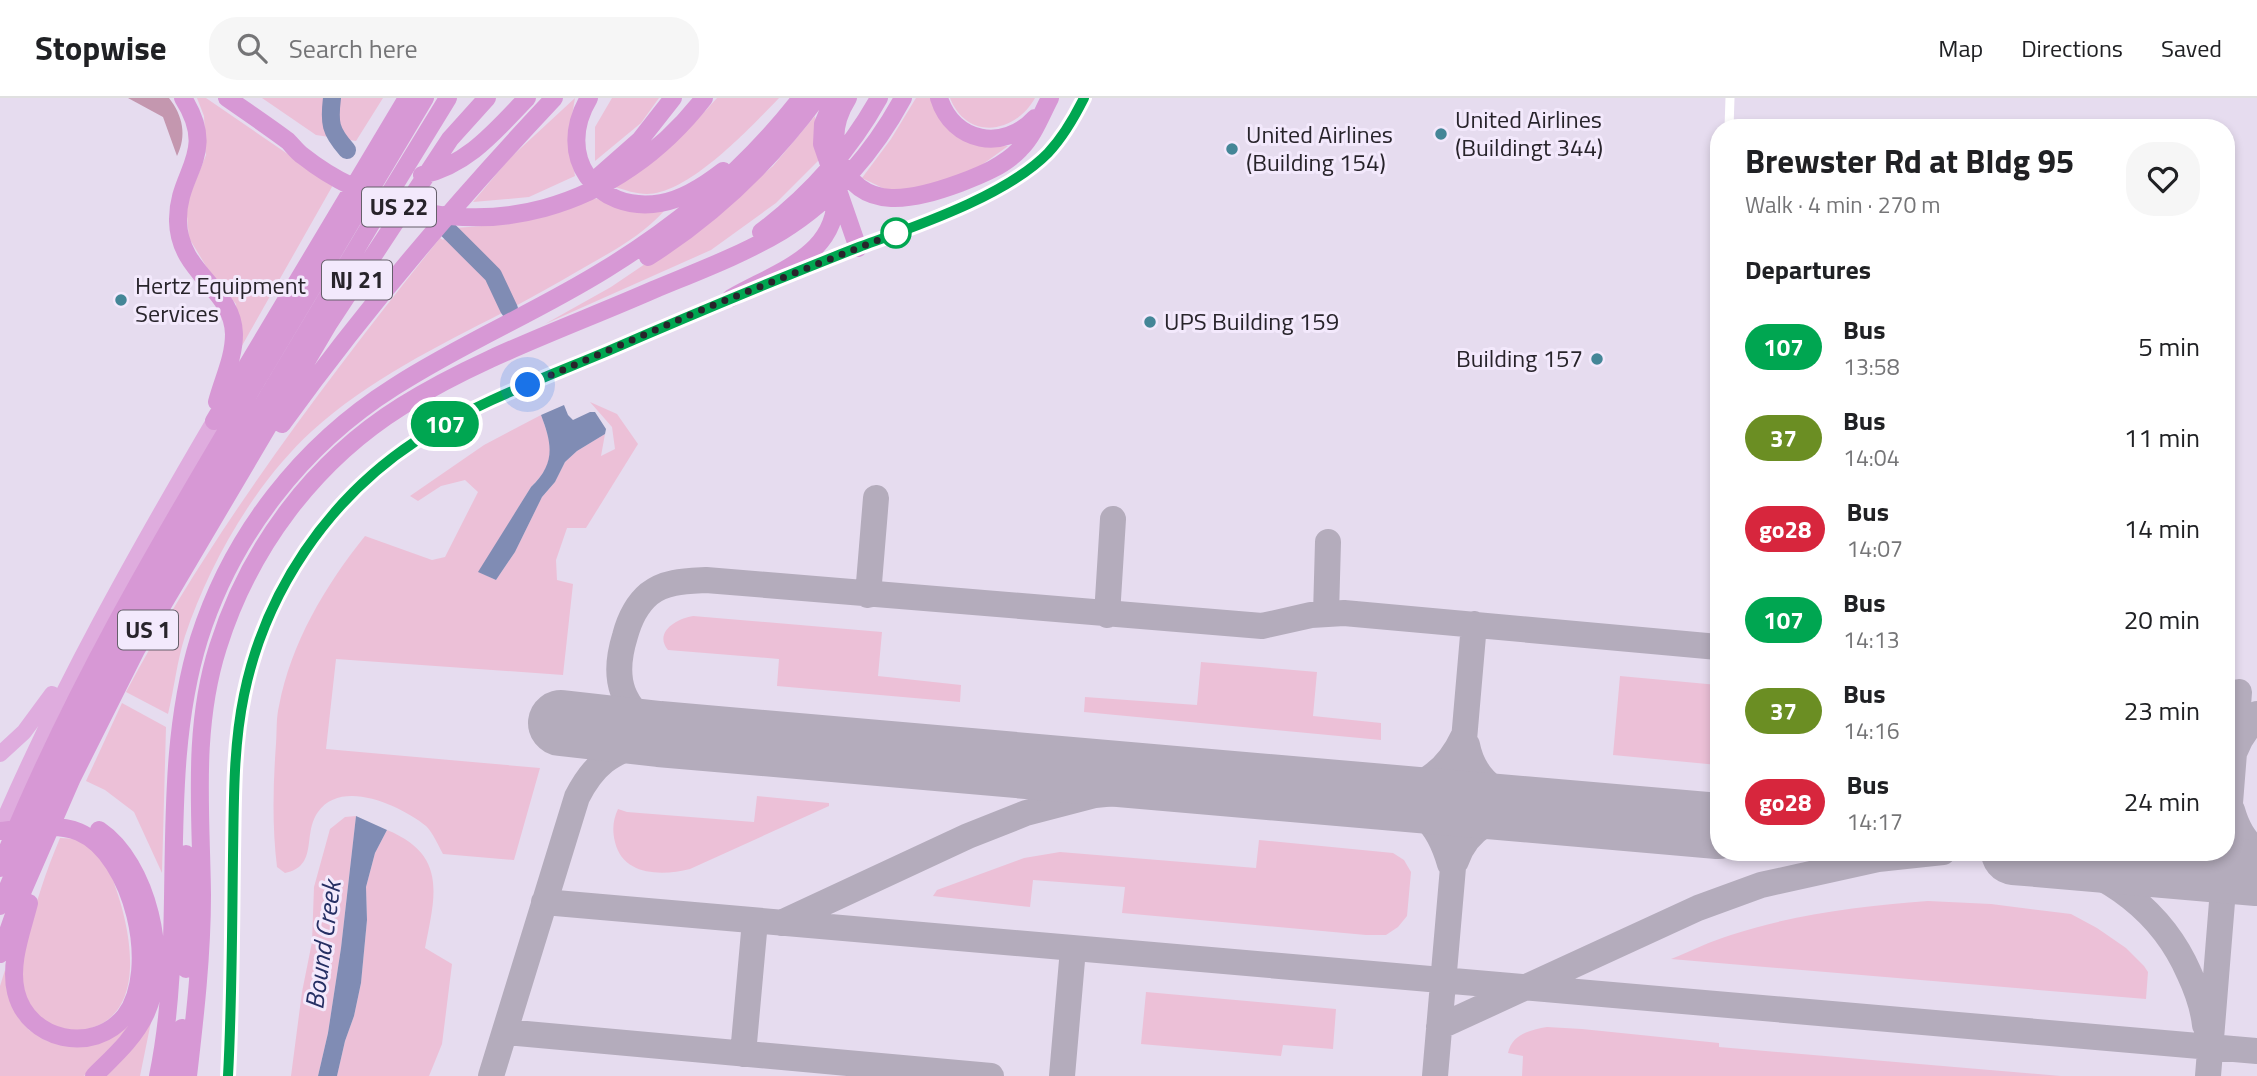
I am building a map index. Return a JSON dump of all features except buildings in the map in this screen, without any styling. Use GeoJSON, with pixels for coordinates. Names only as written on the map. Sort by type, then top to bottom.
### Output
{"type":"FeatureCollection","features":[{"type":"Feature","properties":{"kind":"highway"},"geometry":{"type":"LineString","coordinates":[[183,98],[195,122],[198,146],[180,206],[180,235],[189,261],[224,302],[233,329],[231,356],[215,406],[214,421]]}},
{"type":"Feature","properties":{"kind":"highway","name":"US 22"},"geometry":{"type":"LineString","coordinates":[[227,98],[290,143],[302,156],[340,180],[366,194],[407,210],[442,217],[468,218],[526,212],[623,165]]}},
{"type":"Feature","properties":{"kind":"highway"},"geometry":{"type":"LineString","coordinates":[[0,868],[46,760],[116,621],[168,527],[425,98]]}},
{"type":"Feature","properties":{"kind":"highway"},"geometry":{"type":"LineString","coordinates":[[0,906],[53,781],[104,674],[139,611],[448,98]]}},
{"type":"Feature","properties":{"kind":"highway"},"geometry":{"type":"LineString","coordinates":[[295,351],[444,133],[478,98]]}},
{"type":"Feature","properties":{"kind":"highway","name":"NJ 21"},"geometry":{"type":"LineString","coordinates":[[242,472],[322,334],[428,171],[457,130],[487,98]]}},
{"type":"Feature","properties":{"kind":"highway"},"geometry":{"type":"LineString","coordinates":[[290,143],[357,173],[389,177],[422,175],[445,168],[472,153],[527,98]]}},
{"type":"Feature","properties":{"kind":"highway","name":"US 1"},"geometry":{"type":"LineString","coordinates":[[0,954],[65,793],[127,666],[242,472],[394,279],[475,183],[554,98]]}},
{"type":"Feature","properties":{"kind":"highway"},"geometry":{"type":"LineString","coordinates":[[524,130],[563,98]]}},
{"type":"Feature","properties":{"kind":"highway"},"geometry":{"type":"LineString","coordinates":[[589,98],[577,128],[576,149],[580,162],[585,174],[597,188],[614,198],[628,202],[657,204],[687,194],[718,175],[773,133]]}},
{"type":"Feature","properties":{"kind":"highway"},"geometry":{"type":"LineString","coordinates":[[623,165],[673,98]]}},
{"type":"Feature","properties":{"kind":"highway"},"geometry":{"type":"LineString","coordinates":[[623,165],[668,138],[704,98]]}},
{"type":"Feature","properties":{"kind":"highway"},"geometry":{"type":"LineString","coordinates":[[158,1076],[172,966],[178,760],[183,706],[200,637],[219,587],[254,524],[292,475],[336,430],[393,387],[592,278],[652,240],[723,184],[773,133],[802,98]]}},
{"type":"Feature","properties":{"kind":"highway"},"geometry":{"type":"LineString","coordinates":[[454,353],[477,346],[601,284],[668,243],[704,217],[743,182],[790,132],[817,98]]}},
{"type":"Feature","properties":{"kind":"highway"},"geometry":{"type":"LineString","coordinates":[[834,98],[825,117],[822,137],[824,151],[858,248]]}},
{"type":"Feature","properties":{"kind":"highway"},"geometry":{"type":"LineString","coordinates":[[849,98],[840,113],[835,133],[840,162],[858,186],[878,197],[893,199],[909,198],[943,189],[1000,165],[1025,143],[1050,98]]}},
{"type":"Feature","properties":{"kind":"highway"},"geometry":{"type":"LineString","coordinates":[[696,272],[757,235],[808,193],[838,161],[879,98]]}},
{"type":"Feature","properties":{"kind":"highway"},"geometry":{"type":"LineString","coordinates":[[188,1076],[201,930],[199,753],[205,703],[216,652],[234,602],[278,525],[310,484],[362,434],[420,395],[492,360],[770,238],[807,213],[834,189],[871,148],[903,98]]}},
{"type":"Feature","properties":{"kind":"highway"},"geometry":{"type":"LineString","coordinates":[[939,98],[945,112],[959,127],[977,137],[990,139],[1020,132],[1050,98]]}},
{"type":"Feature","properties":{"kind":"highway","name":"US 1"},"geometry":{"type":"LineString","coordinates":[[0,830],[36,747],[84,649],[147,534],[403,103]]}},
{"type":"Feature","properties":{"kind":"highway"},"geometry":{"type":"LineString","coordinates":[[731,298],[803,258],[819,245],[834,220],[837,206],[835,182]]}},
{"type":"Feature","properties":{"kind":"highway"},"geometry":{"type":"LineString","coordinates":[[0,754],[30,725],[84,649]]}},
{"type":"Feature","properties":{"kind":"highway"},"geometry":{"type":"LineString","coordinates":[[175,1076],[183,1011],[188,925],[178,760]]}},
{"type":"Feature","properties":{"kind":"highway"},"geometry":{"type":"LineString","coordinates":[[0,830],[55,827],[76,825],[99,845],[118,870],[132,908],[140,959],[139,979],[135,995],[124,1017],[102,1034],[80,1039],[54,1036],[34,1023],[20,1005],[15,983],[15,968],[23,927],[65,793]]}},
{"type":"Feature","properties":{"kind":"highway"},"geometry":{"type":"LineString","coordinates":[[0,822],[58,817],[104,833],[130,863],[149,913],[155,954],[153,989],[142,1020],[128,1041],[94,1076]]}},
{"type":"Feature","properties":{"kind":"highway"},"geometry":{"type":"LineString","coordinates":[[200,1076],[206,974],[201,859]]}},
{"type":"Feature","properties":{"kind":"street"},"geometry":{"type":"LineString","coordinates":[[228,1076],[234,779],[240,713],[252,663],[266,623],[304,552],[328,520],[354,491],[386,463],[428,434],[498,398],[731,298],[974,200],[1013,181],[1051,149],[1084,98]]}},
{"type":"Feature","properties":{"kind":"street"},"geometry":{"type":"LineString","coordinates":[[1729,119],[1730,98]]}},
{"type":"Feature","properties":{"kind":"shaded area"},"geometry":{"type":"Polygon","coordinates":[[[128,98],[169,98],[178,112],[182,126],[182,141],[177,156],[163,117],[128,98]]]}},
{"type":"Feature","properties":{"kind":"shaded area"},"geometry":{"type":"Polygon","coordinates":[[[197,98],[206,98],[333,185],[239,351],[236,304],[209,271],[189,238],[186,205],[206,155],[204,116],[197,98]]]}},
{"type":"Feature","properties":{"kind":"shaded area"},"geometry":{"type":"Polygon","coordinates":[[[262,98],[383,98],[356,141],[316,135],[262,98]]]}},
{"type":"Feature","properties":{"kind":"shaded area"},"geometry":{"type":"Polygon","coordinates":[[[575,98],[568,139],[575,176],[529,197],[473,202],[509,159],[575,98]]]}},
{"type":"Feature","properties":{"kind":"shaded area"},"geometry":{"type":"Polygon","coordinates":[[[612,98],[659,98],[641,123],[595,161],[595,127],[612,98]]]}},
{"type":"Feature","properties":{"kind":"shaded area"},"geometry":{"type":"Polygon","coordinates":[[[717,98],[779,98],[718,157],[681,183],[664,191],[647,194],[615,187],[669,146],[717,98]]]}},
{"type":"Feature","properties":{"kind":"shaded area"},"geometry":{"type":"Polygon","coordinates":[[[916,98],[931,98],[960,137],[979,144],[1008,146],[979,167],[926,188],[893,193],[862,178],[891,139],[916,98]]]}},
{"type":"Feature","properties":{"kind":"shaded area"},"geometry":{"type":"Polygon","coordinates":[[[950,98],[1035,98],[1016,119],[991,128],[968,121],[958,112],[950,98]]]}},
{"type":"Feature","properties":{"kind":"shaded area"},"geometry":{"type":"Polygon","coordinates":[[[815,116],[820,159],[776,203],[711,250],[545,324],[611,287],[707,222],[773,166],[815,116]]]}},
{"type":"Feature","properties":{"kind":"shaded area"},"geometry":{"type":"Polygon","coordinates":[[[594,198],[641,212],[664,211],[635,237],[613,251],[380,380],[312,431],[271,475],[221,553],[185,636],[168,714],[126,692],[196,573],[272,458],[440,238],[443,240],[455,228],[509,224],[594,198]]]}},
{"type":"Feature","properties":{"kind":"shaded area"},"geometry":{"type":"Polygon","coordinates":[[[590,402],[617,414],[638,444],[586,528],[567,528],[556,560],[557,580],[573,584],[563,675],[336,659],[326,749],[540,768],[514,860],[443,854],[426,826],[415,818],[387,804],[356,796],[341,797],[329,802],[318,812],[313,821],[302,864],[285,873],[277,867],[274,836],[278,711],[292,660],[323,595],[365,536],[432,560],[445,557],[478,492],[465,480],[441,486],[418,501],[410,496],[484,445],[541,415],[550,444],[548,461],[479,572],[496,580],[515,552],[542,497],[555,482],[565,462],[577,451],[605,434],[601,456],[615,449],[612,427],[590,402]]]}},
{"type":"Feature","properties":{"kind":"shaded area"},"geometry":{"type":"Polygon","coordinates":[[[693,616],[882,632],[878,676],[961,685],[960,702],[777,686],[779,659],[668,650],[663,637],[665,632],[675,623],[693,616]]]}},
{"type":"Feature","properties":{"kind":"shaded area"},"geometry":{"type":"Polygon","coordinates":[[[1201,662],[1317,672],[1313,716],[1381,723],[1381,740],[1084,712],[1085,697],[1197,705],[1201,662]]]}},
{"type":"Feature","properties":{"kind":"shaded area"},"geometry":{"type":"Polygon","coordinates":[[[1620,676],[1710,684],[1710,764],[1613,755],[1620,676]]]}},
{"type":"Feature","properties":{"kind":"shaded area"},"geometry":{"type":"Polygon","coordinates":[[[122,703],[166,727],[162,873],[134,812],[105,790],[86,781],[122,703]]]}},
{"type":"Feature","properties":{"kind":"shaded area"},"geometry":{"type":"Polygon","coordinates":[[[757,796],[829,803],[829,806],[690,869],[668,873],[645,871],[626,862],[619,853],[614,833],[618,809],[627,812],[754,822],[757,796]]]}},
{"type":"Feature","properties":{"kind":"shaded area"},"geometry":{"type":"Polygon","coordinates":[[[356,816],[341,948],[328,1033],[318,1076],[291,1076],[302,992],[312,942],[314,887],[330,829],[345,817],[356,816]]]}},
{"type":"Feature","properties":{"kind":"shaded area"},"geometry":{"type":"Polygon","coordinates":[[[387,830],[407,840],[420,852],[433,879],[432,911],[425,948],[452,964],[442,1044],[429,1076],[337,1076],[361,983],[367,920],[366,887],[375,853],[387,830]]]}},
{"type":"Feature","properties":{"kind":"shaded area"},"geometry":{"type":"Polygon","coordinates":[[[60,838],[80,839],[108,868],[125,918],[130,957],[126,994],[118,1009],[106,1021],[78,1030],[56,1028],[31,1010],[20,977],[22,958],[37,901],[60,838]]]}},
{"type":"Feature","properties":{"kind":"shaded area"},"geometry":{"type":"Polygon","coordinates":[[[1259,840],[1393,853],[1404,860],[1411,872],[1407,916],[1398,927],[1386,935],[1366,935],[1122,913],[1125,887],[1033,880],[1030,907],[933,896],[937,890],[1024,858],[1060,852],[1256,868],[1259,840]]]}},
{"type":"Feature","properties":{"kind":"shaded area"},"geometry":{"type":"Polygon","coordinates":[[[1928,901],[1991,904],[2071,914],[2126,948],[2144,966],[2148,972],[2146,999],[1671,959],[1724,937],[1804,916],[1928,901]]]}},
{"type":"Feature","properties":{"kind":"shaded area"},"geometry":{"type":"Polygon","coordinates":[[[5,970],[19,1019],[29,1030],[47,1041],[69,1046],[132,1014],[132,1024],[84,1076],[0,1076],[0,986],[5,970]]]}},
{"type":"Feature","properties":{"kind":"shaded area"},"geometry":{"type":"Polygon","coordinates":[[[1146,992],[1336,1009],[1333,1049],[1283,1045],[1281,1056],[1141,1044],[1146,992]]]}},
{"type":"Feature","properties":{"kind":"shaded area"},"geometry":{"type":"Polygon","coordinates":[[[153,1012],[140,1076],[105,1076],[153,1012]]]}},
{"type":"Feature","properties":{"kind":"shaded area"},"geometry":{"type":"Polygon","coordinates":[[[1547,1027],[1719,1043],[1719,1047],[2061,1076],[1522,1076],[1523,1056],[1508,1053],[1513,1041],[1523,1034],[1547,1027]]]}},
{"type":"Feature","properties":{"kind":"water"},"geometry":{"type":"Polygon","coordinates":[[[564,405],[573,420],[595,412],[606,429],[605,434],[577,451],[565,462],[555,482],[542,497],[515,552],[496,580],[478,572],[531,487],[545,470],[550,453],[548,435],[541,415],[564,405]]]}},
{"type":"Feature","properties":{"kind":"water"},"geometry":{"type":"Polygon","coordinates":[[[356,816],[387,830],[375,853],[366,887],[367,920],[361,983],[354,1016],[337,1076],[318,1076],[328,1033],[341,948],[356,816]]]}},
{"type":"Feature","properties":{"kind":"waterway","name":"Bound Creek"},"geometry":{"type":"LineString","coordinates":[[332,98],[332,126],[347,150]]}},
{"type":"Feature","properties":{"kind":"waterway","name":"Bound Creek"},"geometry":{"type":"LineString","coordinates":[[448,230],[493,275],[509,309]]}},
{"type":"Feature","properties":{"kind":"taxiway"},"geometry":{"type":"LineString","coordinates":[[868,595],[876,498]]}},
{"type":"Feature","properties":{"kind":"taxiway"},"geometry":{"type":"LineString","coordinates":[[1107,615],[1113,519]]}},
{"type":"Feature","properties":{"kind":"taxiway"},"geometry":{"type":"LineString","coordinates":[[1326,614],[1328,542]]}},
{"type":"Feature","properties":{"kind":"taxiway"},"geometry":{"type":"LineString","coordinates":[[491,1076],[577,797],[602,763],[659,734],[646,724],[628,703],[620,679],[619,666],[625,636],[634,614],[644,598],[662,586],[706,580],[1262,626],[1311,615],[1344,613],[1710,646]]}},
{"type":"Feature","properties":{"kind":"taxiway"},"geometry":{"type":"LineString","coordinates":[[1435,1076],[1474,624]]}},
{"type":"Feature","properties":{"kind":"taxiway"},"geometry":{"type":"LineString","coordinates":[[2235,745],[2239,692]]}},
{"type":"Feature","properties":{"kind":"taxiway"},"geometry":{"type":"LineString","coordinates":[[2235,751],[2257,714]]}},
{"type":"Feature","properties":{"kind":"taxiway"},"geometry":{"type":"LineString","coordinates":[[1378,796],[1406,789],[1429,778],[1448,762],[1463,737]]}},
{"type":"Feature","properties":{"kind":"taxiway"},"geometry":{"type":"LineString","coordinates":[[1467,745],[1471,760],[1486,782],[1520,803],[1547,812]]}},
{"type":"Feature","properties":{"kind":"taxiway"},"geometry":{"type":"LineString","coordinates":[[781,923],[968,836],[1026,813],[1095,795],[1217,783]]}},
{"type":"Feature","properties":{"kind":"taxiway"},"geometry":{"type":"LineString","coordinates":[[1376,797],[1404,806],[1425,818],[1439,836],[1450,864]]}},
{"type":"Feature","properties":{"kind":"taxiway"},"geometry":{"type":"LineString","coordinates":[[1456,861],[1461,849],[1476,831],[1495,820],[1530,810]]}},
{"type":"Feature","properties":{"kind":"taxiway"},"geometry":{"type":"LineString","coordinates":[[2235,819],[2257,852]]}},
{"type":"Feature","properties":{"kind":"taxiway"},"geometry":{"type":"LineString","coordinates":[[1439,1027],[1698,908],[1761,885],[1869,861]]}},
{"type":"Feature","properties":{"kind":"taxiway"},"geometry":{"type":"LineString","coordinates":[[2062,861],[2111,884],[2148,913],[2164,931],[2189,973],[2205,1025]]}},
{"type":"Feature","properties":{"kind":"taxiway"},"geometry":{"type":"LineString","coordinates":[[2127,862],[2145,861]]}},
{"type":"Feature","properties":{"kind":"taxiway"},"geometry":{"type":"LineString","coordinates":[[2208,1076],[2225,861]]}},
{"type":"Feature","properties":{"kind":"taxiway"},"geometry":{"type":"LineString","coordinates":[[544,902],[2257,1051]]}},
{"type":"Feature","properties":{"kind":"taxiway"},"geometry":{"type":"LineString","coordinates":[[743,1054],[755,921]]}},
{"type":"Feature","properties":{"kind":"taxiway"},"geometry":{"type":"LineString","coordinates":[[1062,1076],[1073,949]]}},
{"type":"Feature","properties":{"kind":"taxiway"},"geometry":{"type":"LineString","coordinates":[[505,1032],[991,1076]]}},
{"type":"Feature","properties":{"kind":"runway"},"geometry":{"type":"LineString","coordinates":[[561,723],[659,734],[1710,825]]}},
{"type":"Feature","properties":{"kind":"runway"},"geometry":{"type":"LineString","coordinates":[[2118,861],[2257,873]]}},
{"type":"Feature","properties":{"kind":"bus line","name":"107"},"geometry":{"type":"LineString","coordinates":[[228,1076],[234,779],[243,696],[256,649],[277,598],[304,552],[328,520],[354,491],[386,463],[416,441],[464,414],[711,306],[889,236],[989,194],[1013,181],[1051,149],[1084,98]]}},
{"type":"Feature","properties":{"kind":"place","name":"United Airlines (Buildingt 344)"},"geometry":{"type":"Point","coordinates":[1441,134]}},
{"type":"Feature","properties":{"kind":"place","name":"United Airlines (Building 154)"},"geometry":{"type":"Point","coordinates":[1232,149]}},
{"type":"Feature","properties":{"kind":"place","name":"Hertz Equipment Services"},"geometry":{"type":"Point","coordinates":[121,300]}},
{"type":"Feature","properties":{"kind":"place","name":"UPS Building 159"},"geometry":{"type":"Point","coordinates":[1150,322]}},
{"type":"Feature","properties":{"kind":"place","name":"Building 157"},"geometry":{"type":"Point","coordinates":[1597,359]}},
{"type":"Feature","properties":{"kind":"route"},"geometry":{"type":"LineString","coordinates":[[528,385],[711,306],[896,233]]}}]}
